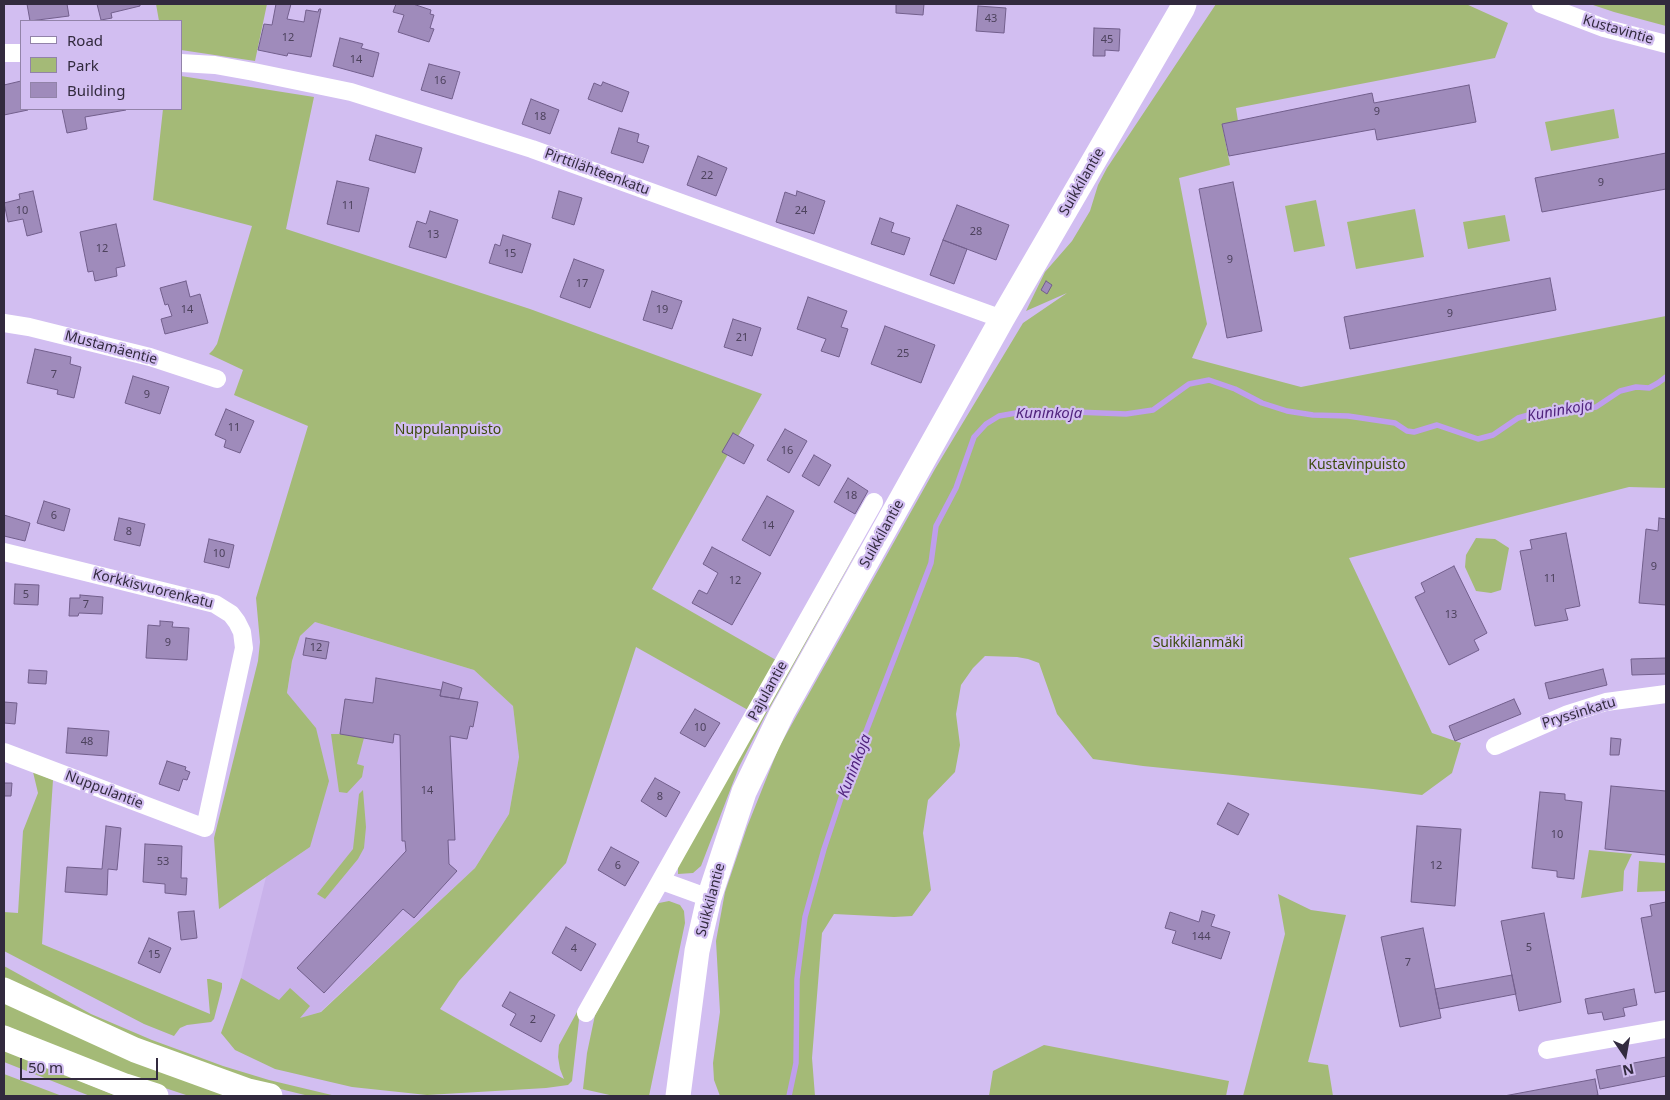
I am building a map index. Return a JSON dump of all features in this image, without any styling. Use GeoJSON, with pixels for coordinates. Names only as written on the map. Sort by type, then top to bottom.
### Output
{"type":"FeatureCollection","features":[{"type":"Feature","properties":{"kind":"main road","name":"Suikkilantie"},"geometry":{"type":"LineString","coordinates":[[678,1096],[697,951],[709,898],[744,792],[782,713],[1002,319],[1182,5]]}},
{"type":"Feature","properties":{"kind":"main road"},"geometry":{"type":"LineString","coordinates":[[4,990],[135,1050],[248,1091],[270,1096]]}},
{"type":"Feature","properties":{"kind":"main road"},"geometry":{"type":"LineString","coordinates":[[4,1038],[156,1096]]}},
{"type":"Feature","properties":{"kind":"street","name":"Kustavintie"},"geometry":{"type":"LineString","coordinates":[[1543,4],[1604,28],[1666,44]]}},
{"type":"Feature","properties":{"kind":"street"},"geometry":{"type":"LineString","coordinates":[[4,53],[20,53]]}},
{"type":"Feature","properties":{"kind":"street","name":"Pirttilähteenkatu"},"geometry":{"type":"LineString","coordinates":[[182,63],[215,65],[351,92],[513,143],[1002,319]]}},
{"type":"Feature","properties":{"kind":"street","name":"Mustamäentie"},"geometry":{"type":"LineString","coordinates":[[4,324],[29,327],[150,357],[217,379]]}},
{"type":"Feature","properties":{"kind":"street","name":"Pajulantie"},"geometry":{"type":"LineString","coordinates":[[586,1013],[874,502]]}},
{"type":"Feature","properties":{"kind":"street","name":"Korkkisvuorenkatu"},"geometry":{"type":"LineString","coordinates":[[4,552],[215,604],[231,614],[242,632],[244,648],[205,828]]}},
{"type":"Feature","properties":{"kind":"street","name":"Pryssinkatu"},"geometry":{"type":"LineString","coordinates":[[1495,746],[1568,714],[1606,702],[1666,694]]}},
{"type":"Feature","properties":{"kind":"street","name":"Nuppulantie"},"geometry":{"type":"LineString","coordinates":[[4,752],[205,828]]}},
{"type":"Feature","properties":{"kind":"street"},"geometry":{"type":"LineString","coordinates":[[662,881],[709,898]]}},
{"type":"Feature","properties":{"kind":"street"},"geometry":{"type":"LineString","coordinates":[[1547,1050],[1666,1028]]}},
{"type":"Feature","properties":{"kind":"shaded area"},"geometry":{"type":"Polygon","coordinates":[[[315,622],[474,670],[513,706],[519,757],[509,814],[475,868],[320,1012],[299,1019],[241,978],[266,877],[310,847],[316,728],[287,694],[292,661],[300,636],[315,622]]]}},
{"type":"Feature","properties":{"kind":"green space"},"geometry":{"type":"Polygon","coordinates":[[[156,4],[267,4],[255,61],[182,50],[182,20],[159,20],[156,4]]]}},
{"type":"Feature","properties":{"kind":"green space"},"geometry":{"type":"Polygon","coordinates":[[[1216,4],[1466,4],[1508,23],[1495,58],[1236,108],[1238,121],[1222,124],[1230,165],[1179,178],[1207,324],[1192,358],[1301,387],[1666,316],[1666,488],[1629,487],[1349,558],[1432,733],[1461,743],[1452,773],[1422,795],[1143,766],[1093,759],[1057,714],[1039,663],[1017,657],[985,656],[973,668],[961,685],[956,714],[960,745],[955,772],[928,800],[923,833],[931,890],[912,916],[834,914],[822,933],[812,1058],[815,1096],[720,1096],[714,1080],[713,1063],[720,1012],[716,941],[725,892],[747,827],[779,747],[935,469],[1023,323],[1067,293],[1026,311],[1045,272],[1072,241],[1090,211],[1098,185],[1107,168],[1216,4]]]}},
{"type":"Feature","properties":{"kind":"green space"},"geometry":{"type":"Polygon","coordinates":[[[1590,4],[1666,4],[1666,26],[1614,12],[1590,4]]]}},
{"type":"Feature","properties":{"kind":"green space","name":"Nuppulanpuisto"},"geometry":{"type":"Polygon","coordinates":[[[182,76],[314,97],[286,229],[530,309],[762,394],[652,589],[776,660],[748,710],[636,647],[566,863],[459,981],[440,1009],[564,1079],[558,1057],[559,1045],[577,1012],[579,1020],[572,1081],[568,1085],[427,1095],[352,1087],[275,1069],[235,1050],[221,1033],[241,978],[279,1000],[290,988],[310,1006],[300,1018],[321,1012],[475,868],[509,814],[519,757],[513,706],[474,670],[315,622],[300,636],[292,661],[287,693],[316,728],[329,781],[310,847],[219,909],[214,838],[258,661],[260,642],[256,598],[308,426],[234,395],[243,370],[209,354],[217,344],[252,226],[153,200],[163,110],[182,110],[182,76]]]}},
{"type":"Feature","properties":{"kind":"green space"},"geometry":{"type":"Polygon","coordinates":[[[1614,109],[1619,138],[1551,151],[1545,122],[1614,109]]]}},
{"type":"Feature","properties":{"kind":"green space"},"geometry":{"type":"Polygon","coordinates":[[[1316,200],[1325,246],[1294,252],[1285,206],[1316,200]]]}},
{"type":"Feature","properties":{"kind":"green space"},"geometry":{"type":"Polygon","coordinates":[[[1415,209],[1424,257],[1356,269],[1347,222],[1415,209]]]}},
{"type":"Feature","properties":{"kind":"green space"},"geometry":{"type":"Polygon","coordinates":[[[1505,215],[1510,241],[1468,249],[1463,222],[1505,215]]]}},
{"type":"Feature","properties":{"kind":"green space"},"geometry":{"type":"Polygon","coordinates":[[[1476,538],[1495,539],[1509,548],[1501,590],[1491,593],[1476,591],[1465,567],[1466,555],[1476,538]]]}},
{"type":"Feature","properties":{"kind":"green space"},"geometry":{"type":"Polygon","coordinates":[[[854,545],[859,547],[765,716],[739,767],[701,866],[693,873],[678,874],[678,862],[854,545]]]}},
{"type":"Feature","properties":{"kind":"green space"},"geometry":{"type":"Polygon","coordinates":[[[331,734],[364,738],[357,764],[364,766],[362,777],[347,793],[339,792],[331,734]]]}},
{"type":"Feature","properties":{"kind":"green space"},"geometry":{"type":"Polygon","coordinates":[[[33,772],[53,780],[42,944],[210,1014],[207,979],[222,983],[214,1019],[211,1022],[187,1025],[180,1028],[174,1036],[144,1024],[4,951],[4,912],[18,913],[23,831],[38,793],[33,772]]]}},
{"type":"Feature","properties":{"kind":"green space"},"geometry":{"type":"Polygon","coordinates":[[[363,790],[366,827],[364,848],[358,859],[325,899],[317,894],[353,849],[359,794],[363,790]]]}},
{"type":"Feature","properties":{"kind":"green space"},"geometry":{"type":"Polygon","coordinates":[[[1589,850],[1632,854],[1624,871],[1623,891],[1581,898],[1589,850]]]}},
{"type":"Feature","properties":{"kind":"green space"},"geometry":{"type":"Polygon","coordinates":[[[1639,861],[1666,863],[1666,891],[1637,892],[1639,861]]]}},
{"type":"Feature","properties":{"kind":"green space"},"geometry":{"type":"Polygon","coordinates":[[[1278,894],[1311,910],[1346,915],[1308,1062],[1328,1065],[1333,1096],[1243,1096],[1285,934],[1278,894]]]}},
{"type":"Feature","properties":{"kind":"green space"},"geometry":{"type":"Polygon","coordinates":[[[669,901],[680,905],[684,911],[685,923],[649,1096],[614,1096],[583,1089],[587,1053],[595,1015],[655,907],[659,903],[669,901]]]}},
{"type":"Feature","properties":{"kind":"green space"},"geometry":{"type":"Polygon","coordinates":[[[4,966],[91,1014],[152,1040],[223,1066],[269,1080],[336,1096],[309,1096],[268,1086],[149,1044],[4,979],[4,966]]]}},
{"type":"Feature","properties":{"kind":"green space"},"geometry":{"type":"Polygon","coordinates":[[[4,1002],[232,1096],[189,1096],[132,1077],[50,1044],[4,1025],[4,1002]]]}},
{"type":"Feature","properties":{"kind":"green space"},"geometry":{"type":"Polygon","coordinates":[[[1044,1045],[1229,1081],[1226,1096],[989,1096],[993,1071],[1044,1045]]]}},
{"type":"Feature","properties":{"kind":"green space"},"geometry":{"type":"Polygon","coordinates":[[[4,1050],[117,1096],[90,1096],[4,1062],[4,1050]]]}},
{"type":"Feature","properties":{"kind":"green space"},"geometry":{"type":"Polygon","coordinates":[[[4,1074],[62,1096],[4,1096],[4,1074]]]}},
{"type":"Feature","properties":{"kind":"building"},"geometry":{"type":"Polygon","coordinates":[[[27,4],[67,4],[69,16],[30,20],[27,4]]]}},
{"type":"Feature","properties":{"kind":"building"},"geometry":{"type":"Polygon","coordinates":[[[97,4],[140,4],[140,6],[111,13],[112,18],[101,20],[97,4]]]}},
{"type":"Feature","properties":{"kind":"building"},"geometry":{"type":"Polygon","coordinates":[[[276,4],[291,4],[287,19],[304,22],[306,10],[318,12],[321,9],[311,57],[288,53],[287,56],[258,50],[264,24],[272,25],[276,4]]]}},
{"type":"Feature","properties":{"kind":"building"},"geometry":{"type":"Polygon","coordinates":[[[396,4],[413,4],[431,10],[430,14],[434,15],[430,28],[434,29],[429,42],[398,32],[404,15],[393,12],[396,4]]]}},
{"type":"Feature","properties":{"kind":"building"},"geometry":{"type":"Polygon","coordinates":[[[896,4],[924,4],[923,15],[896,13],[896,4]]]}},
{"type":"Feature","properties":{"kind":"building"},"geometry":{"type":"Polygon","coordinates":[[[978,6],[1006,8],[1004,33],[976,31],[978,6]]]}},
{"type":"Feature","properties":{"kind":"building"},"geometry":{"type":"Polygon","coordinates":[[[1094,28],[1120,29],[1119,51],[1105,50],[1105,56],[1093,56],[1094,28]]]}},
{"type":"Feature","properties":{"kind":"building"},"geometry":{"type":"Polygon","coordinates":[[[340,38],[363,44],[361,48],[379,53],[373,77],[333,66],[340,38]]]}},
{"type":"Feature","properties":{"kind":"building"},"geometry":{"type":"Polygon","coordinates":[[[429,64],[460,72],[452,99],[421,90],[429,64]]]}},
{"type":"Feature","properties":{"kind":"building"},"geometry":{"type":"Polygon","coordinates":[[[20,81],[20,110],[28,110],[4,115],[4,85],[20,81]]]}},
{"type":"Feature","properties":{"kind":"building"},"geometry":{"type":"Polygon","coordinates":[[[603,82],[629,92],[622,112],[588,99],[594,83],[601,86],[603,82]]]}},
{"type":"Feature","properties":{"kind":"building"},"geometry":{"type":"Polygon","coordinates":[[[1469,85],[1476,122],[1377,140],[1375,129],[1229,156],[1222,124],[1372,93],[1374,103],[1469,85]]]}},
{"type":"Feature","properties":{"kind":"building"},"geometry":{"type":"Polygon","coordinates":[[[531,99],[559,110],[550,134],[522,124],[531,99]]]}},
{"type":"Feature","properties":{"kind":"building"},"geometry":{"type":"Polygon","coordinates":[[[62,110],[126,110],[85,117],[87,129],[67,133],[62,110]]]}},
{"type":"Feature","properties":{"kind":"building"},"geometry":{"type":"Polygon","coordinates":[[[619,128],[639,134],[637,142],[649,146],[643,163],[611,153],[619,128]]]}},
{"type":"Feature","properties":{"kind":"building"},"geometry":{"type":"Polygon","coordinates":[[[376,135],[422,148],[415,173],[369,160],[376,135]]]}},
{"type":"Feature","properties":{"kind":"building"},"geometry":{"type":"Polygon","coordinates":[[[1666,153],[1666,189],[1542,212],[1535,178],[1666,153]]]}},
{"type":"Feature","properties":{"kind":"building"},"geometry":{"type":"Polygon","coordinates":[[[698,156],[727,168],[716,196],[687,185],[698,156]]]}},
{"type":"Feature","properties":{"kind":"building"},"geometry":{"type":"Polygon","coordinates":[[[337,181],[369,188],[359,232],[327,224],[337,181]]]}},
{"type":"Feature","properties":{"kind":"building"},"geometry":{"type":"Polygon","coordinates":[[[1233,182],[1262,331],[1227,338],[1199,189],[1233,182]]]}},
{"type":"Feature","properties":{"kind":"building"},"geometry":{"type":"Polygon","coordinates":[[[33,191],[42,232],[27,236],[23,219],[8,222],[4,203],[20,199],[19,194],[33,191]]]}},
{"type":"Feature","properties":{"kind":"building"},"geometry":{"type":"Polygon","coordinates":[[[559,191],[582,198],[574,225],[552,218],[559,191]]]}},
{"type":"Feature","properties":{"kind":"building"},"geometry":{"type":"Polygon","coordinates":[[[797,191],[825,201],[814,234],[776,222],[785,192],[796,196],[797,191]]]}},
{"type":"Feature","properties":{"kind":"building"},"geometry":{"type":"Polygon","coordinates":[[[957,205],[1009,225],[996,260],[943,240],[957,205]]]}},
{"type":"Feature","properties":{"kind":"building"},"geometry":{"type":"Polygon","coordinates":[[[430,211],[458,220],[446,258],[409,247],[417,221],[426,224],[430,211]]]}},
{"type":"Feature","properties":{"kind":"building"},"geometry":{"type":"Polygon","coordinates":[[[880,218],[894,223],[891,232],[910,238],[904,255],[871,244],[880,218]]]}},
{"type":"Feature","properties":{"kind":"building"},"geometry":{"type":"Polygon","coordinates":[[[116,224],[125,266],[116,268],[117,276],[95,281],[93,271],[88,272],[80,232],[116,224]]]}},
{"type":"Feature","properties":{"kind":"building"},"geometry":{"type":"Polygon","coordinates":[[[503,235],[531,244],[522,273],[489,263],[495,244],[500,246],[503,235]]]}},
{"type":"Feature","properties":{"kind":"building"},"geometry":{"type":"Polygon","coordinates":[[[943,240],[967,249],[954,284],[930,275],[943,240]]]}},
{"type":"Feature","properties":{"kind":"building"},"geometry":{"type":"Polygon","coordinates":[[[574,259],[604,270],[590,308],[560,297],[574,259]]]}},
{"type":"Feature","properties":{"kind":"building"},"geometry":{"type":"Polygon","coordinates":[[[1550,278],[1556,310],[1350,349],[1344,317],[1550,278]]]}},
{"type":"Feature","properties":{"kind":"building"},"geometry":{"type":"Polygon","coordinates":[[[186,281],[190,297],[200,294],[208,323],[165,334],[161,319],[172,316],[168,304],[165,305],[160,288],[186,281]]]}},
{"type":"Feature","properties":{"kind":"building"},"geometry":{"type":"Polygon","coordinates":[[[1046,281],[1052,285],[1047,294],[1041,290],[1046,281]]]}},
{"type":"Feature","properties":{"kind":"building"},"geometry":{"type":"Polygon","coordinates":[[[652,291],[682,301],[672,329],[643,320],[652,291]]]}},
{"type":"Feature","properties":{"kind":"building"},"geometry":{"type":"Polygon","coordinates":[[[808,297],[847,311],[841,327],[848,329],[839,357],[821,351],[826,339],[797,329],[808,297]]]}},
{"type":"Feature","properties":{"kind":"building"},"geometry":{"type":"Polygon","coordinates":[[[733,319],[761,328],[752,356],[724,347],[733,319]]]}},
{"type":"Feature","properties":{"kind":"building"},"geometry":{"type":"Polygon","coordinates":[[[885,326],[935,345],[921,383],[871,364],[885,326]]]}},
{"type":"Feature","properties":{"kind":"building"},"geometry":{"type":"Polygon","coordinates":[[[35,349],[71,357],[70,364],[81,367],[74,398],[57,394],[58,390],[27,383],[35,349]]]}},
{"type":"Feature","properties":{"kind":"building"},"geometry":{"type":"Polygon","coordinates":[[[133,376],[169,387],[160,414],[125,403],[133,376]]]}},
{"type":"Feature","properties":{"kind":"building"},"geometry":{"type":"Polygon","coordinates":[[[226,409],[254,421],[240,453],[224,447],[226,440],[215,435],[226,409]]]}},
{"type":"Feature","properties":{"kind":"building"},"geometry":{"type":"Polygon","coordinates":[[[785,429],[807,441],[789,473],[767,460],[785,429]]]}},
{"type":"Feature","properties":{"kind":"building"},"geometry":{"type":"Polygon","coordinates":[[[733,433],[754,445],[744,464],[722,452],[733,433]]]}},
{"type":"Feature","properties":{"kind":"building"},"geometry":{"type":"Polygon","coordinates":[[[814,455],[831,465],[819,486],[802,476],[814,455]]]}},
{"type":"Feature","properties":{"kind":"building"},"geometry":{"type":"Polygon","coordinates":[[[848,478],[868,491],[855,514],[834,502],[848,478]]]}},
{"type":"Feature","properties":{"kind":"building"},"geometry":{"type":"Polygon","coordinates":[[[767,496],[794,511],[770,556],[742,540],[767,496]]]}},
{"type":"Feature","properties":{"kind":"building"},"geometry":{"type":"Polygon","coordinates":[[[44,501],[70,509],[64,531],[37,523],[44,501]]]}},
{"type":"Feature","properties":{"kind":"building"},"geometry":{"type":"Polygon","coordinates":[[[4,515],[30,523],[25,541],[4,536],[4,515]]]}},
{"type":"Feature","properties":{"kind":"building"},"geometry":{"type":"Polygon","coordinates":[[[119,518],[145,524],[140,546],[114,540],[119,518]]]}},
{"type":"Feature","properties":{"kind":"building"},"geometry":{"type":"Polygon","coordinates":[[[1659,518],[1666,519],[1666,605],[1639,603],[1646,529],[1658,531],[1659,518]]]}},
{"type":"Feature","properties":{"kind":"building"},"geometry":{"type":"Polygon","coordinates":[[[1566,533],[1580,606],[1565,609],[1568,620],[1535,626],[1520,551],[1532,549],[1530,540],[1566,533]]]}},
{"type":"Feature","properties":{"kind":"building"},"geometry":{"type":"Polygon","coordinates":[[[209,539],[234,545],[229,568],[204,562],[209,539]]]}},
{"type":"Feature","properties":{"kind":"building"},"geometry":{"type":"Polygon","coordinates":[[[712,547],[761,573],[732,625],[692,603],[699,590],[707,594],[718,573],[703,564],[712,547]]]}},
{"type":"Feature","properties":{"kind":"building"},"geometry":{"type":"Polygon","coordinates":[[[1454,566],[1487,633],[1474,640],[1479,650],[1449,665],[1415,597],[1425,592],[1421,583],[1454,566]]]}},
{"type":"Feature","properties":{"kind":"building"},"geometry":{"type":"Polygon","coordinates":[[[15,584],[39,585],[38,605],[14,604],[15,584]]]}},
{"type":"Feature","properties":{"kind":"building"},"geometry":{"type":"Polygon","coordinates":[[[80,595],[103,597],[102,614],[79,613],[78,616],[69,616],[70,598],[80,598],[80,595]]]}},
{"type":"Feature","properties":{"kind":"building"},"geometry":{"type":"Polygon","coordinates":[[[160,621],[173,622],[172,627],[189,628],[187,660],[146,658],[148,625],[160,626],[160,621]]]}},
{"type":"Feature","properties":{"kind":"building"},"geometry":{"type":"Polygon","coordinates":[[[306,638],[329,642],[326,659],[303,655],[306,638]]]}},
{"type":"Feature","properties":{"kind":"building"},"geometry":{"type":"Polygon","coordinates":[[[1666,658],[1666,674],[1632,675],[1631,659],[1666,658]]]}},
{"type":"Feature","properties":{"kind":"building"},"geometry":{"type":"Polygon","coordinates":[[[1603,669],[1607,685],[1549,699],[1545,683],[1603,669]]]}},
{"type":"Feature","properties":{"kind":"building"},"geometry":{"type":"Polygon","coordinates":[[[29,670],[47,671],[46,684],[28,683],[29,670]]]}},
{"type":"Feature","properties":{"kind":"building"},"geometry":{"type":"Polygon","coordinates":[[[376,678],[441,690],[440,696],[478,702],[473,727],[470,726],[467,739],[450,736],[455,840],[448,840],[449,864],[457,871],[414,918],[403,909],[324,993],[297,968],[406,851],[405,841],[402,841],[400,735],[394,734],[393,743],[340,734],[345,699],[373,703],[376,678]]]}},
{"type":"Feature","properties":{"kind":"building"},"geometry":{"type":"Polygon","coordinates":[[[443,682],[462,688],[459,699],[440,696],[443,682]]]}},
{"type":"Feature","properties":{"kind":"building"},"geometry":{"type":"Polygon","coordinates":[[[1514,699],[1521,714],[1455,741],[1449,726],[1514,699]]]}},
{"type":"Feature","properties":{"kind":"building"},"geometry":{"type":"Polygon","coordinates":[[[4,702],[17,703],[15,724],[4,723],[4,702]]]}},
{"type":"Feature","properties":{"kind":"building"},"geometry":{"type":"Polygon","coordinates":[[[695,709],[720,723],[705,747],[680,733],[695,709]]]}},
{"type":"Feature","properties":{"kind":"building"},"geometry":{"type":"Polygon","coordinates":[[[68,728],[109,731],[107,756],[66,753],[68,728]]]}},
{"type":"Feature","properties":{"kind":"building"},"geometry":{"type":"Polygon","coordinates":[[[1611,738],[1621,739],[1619,755],[1610,755],[1611,738]]]}},
{"type":"Feature","properties":{"kind":"building"},"geometry":{"type":"Polygon","coordinates":[[[167,761],[186,767],[185,770],[190,772],[187,780],[183,779],[179,791],[159,784],[167,761]]]}},
{"type":"Feature","properties":{"kind":"building"},"geometry":{"type":"Polygon","coordinates":[[[655,778],[680,792],[666,817],[641,801],[655,778]]]}},
{"type":"Feature","properties":{"kind":"building"},"geometry":{"type":"Polygon","coordinates":[[[4,783],[12,783],[11,796],[4,796],[4,783]]]}},
{"type":"Feature","properties":{"kind":"building"},"geometry":{"type":"Polygon","coordinates":[[[1611,786],[1666,791],[1666,855],[1605,849],[1611,786]]]}},
{"type":"Feature","properties":{"kind":"building"},"geometry":{"type":"Polygon","coordinates":[[[1540,792],[1565,794],[1565,800],[1582,802],[1574,879],[1557,877],[1557,871],[1532,868],[1540,792]]]}},
{"type":"Feature","properties":{"kind":"building"},"geometry":{"type":"Polygon","coordinates":[[[1228,803],[1249,814],[1238,835],[1217,824],[1228,803]]]}},
{"type":"Feature","properties":{"kind":"building"},"geometry":{"type":"Polygon","coordinates":[[[106,826],[121,828],[117,870],[108,869],[107,895],[65,892],[67,867],[102,869],[106,826]]]}},
{"type":"Feature","properties":{"kind":"building"},"geometry":{"type":"Polygon","coordinates":[[[1417,826],[1461,829],[1455,906],[1411,902],[1417,826]]]}},
{"type":"Feature","properties":{"kind":"building"},"geometry":{"type":"Polygon","coordinates":[[[145,844],[182,846],[181,878],[187,878],[186,895],[165,893],[165,884],[143,882],[145,844]]]}},
{"type":"Feature","properties":{"kind":"building"},"geometry":{"type":"Polygon","coordinates":[[[611,847],[639,862],[625,886],[598,870],[611,847]]]}},
{"type":"Feature","properties":{"kind":"building"},"geometry":{"type":"Polygon","coordinates":[[[1666,902],[1666,991],[1655,993],[1641,918],[1652,916],[1650,905],[1666,902]]]}},
{"type":"Feature","properties":{"kind":"building"},"geometry":{"type":"Polygon","coordinates":[[[194,911],[197,938],[181,940],[178,912],[194,911]]]}},
{"type":"Feature","properties":{"kind":"building"},"geometry":{"type":"Polygon","coordinates":[[[1202,911],[1215,915],[1211,926],[1230,932],[1221,959],[1172,943],[1176,931],[1165,928],[1170,912],[1199,922],[1202,911]]]}},
{"type":"Feature","properties":{"kind":"building"},"geometry":{"type":"Polygon","coordinates":[[[1544,913],[1561,1002],[1519,1011],[1501,921],[1544,913]]]}},
{"type":"Feature","properties":{"kind":"building"},"geometry":{"type":"Polygon","coordinates":[[[566,927],[596,944],[581,971],[552,953],[566,927]]]}},
{"type":"Feature","properties":{"kind":"building"},"geometry":{"type":"Polygon","coordinates":[[[1423,928],[1441,1018],[1400,1027],[1381,937],[1423,928]]]}},
{"type":"Feature","properties":{"kind":"building"},"geometry":{"type":"Polygon","coordinates":[[[149,938],[171,948],[160,973],[138,963],[149,938]]]}},
{"type":"Feature","properties":{"kind":"building"},"geometry":{"type":"Polygon","coordinates":[[[1512,975],[1516,994],[1439,1009],[1435,989],[1512,975]]]}},
{"type":"Feature","properties":{"kind":"building"},"geometry":{"type":"Polygon","coordinates":[[[1634,989],[1637,1005],[1623,1008],[1625,1016],[1604,1020],[1602,1012],[1588,1014],[1585,999],[1634,989]]]}},
{"type":"Feature","properties":{"kind":"building"},"geometry":{"type":"Polygon","coordinates":[[[510,992],[555,1015],[541,1042],[510,1025],[516,1014],[502,1006],[510,992]]]}},
{"type":"Feature","properties":{"kind":"building"},"geometry":{"type":"Polygon","coordinates":[[[1666,1057],[1666,1076],[1600,1089],[1596,1070],[1666,1057]]]}},
{"type":"Feature","properties":{"kind":"building"},"geometry":{"type":"Polygon","coordinates":[[[1595,1079],[1598,1095],[1593,1096],[1504,1096],[1595,1079]]]}},
{"type":"Feature","properties":{"kind":"waterway","name":"Kuninkoja"},"geometry":{"type":"LineString","coordinates":[[789,1096],[796,1063],[797,979],[805,917],[824,849],[845,786],[931,563],[936,526],[956,488],[974,437],[986,424],[999,416],[1016,413],[1076,412],[1126,414],[1153,410],[1189,384],[1209,380],[1235,389],[1262,403],[1287,411],[1313,415],[1348,416],[1395,423],[1407,431],[1414,432],[1437,425],[1478,439],[1493,435],[1518,418],[1558,409],[1596,407],[1620,391],[1636,387],[1649,388],[1666,377]]}},
{"type":"Feature","properties":{"kind":"park label","name":"Kustavinpuisto"},"geometry":{"type":"Point","coordinates":[1357,465]}},
{"type":"Feature","properties":{"kind":"park label","name":"Suikkilanmäki"},"geometry":{"type":"Point","coordinates":[1198,643]}}]}
